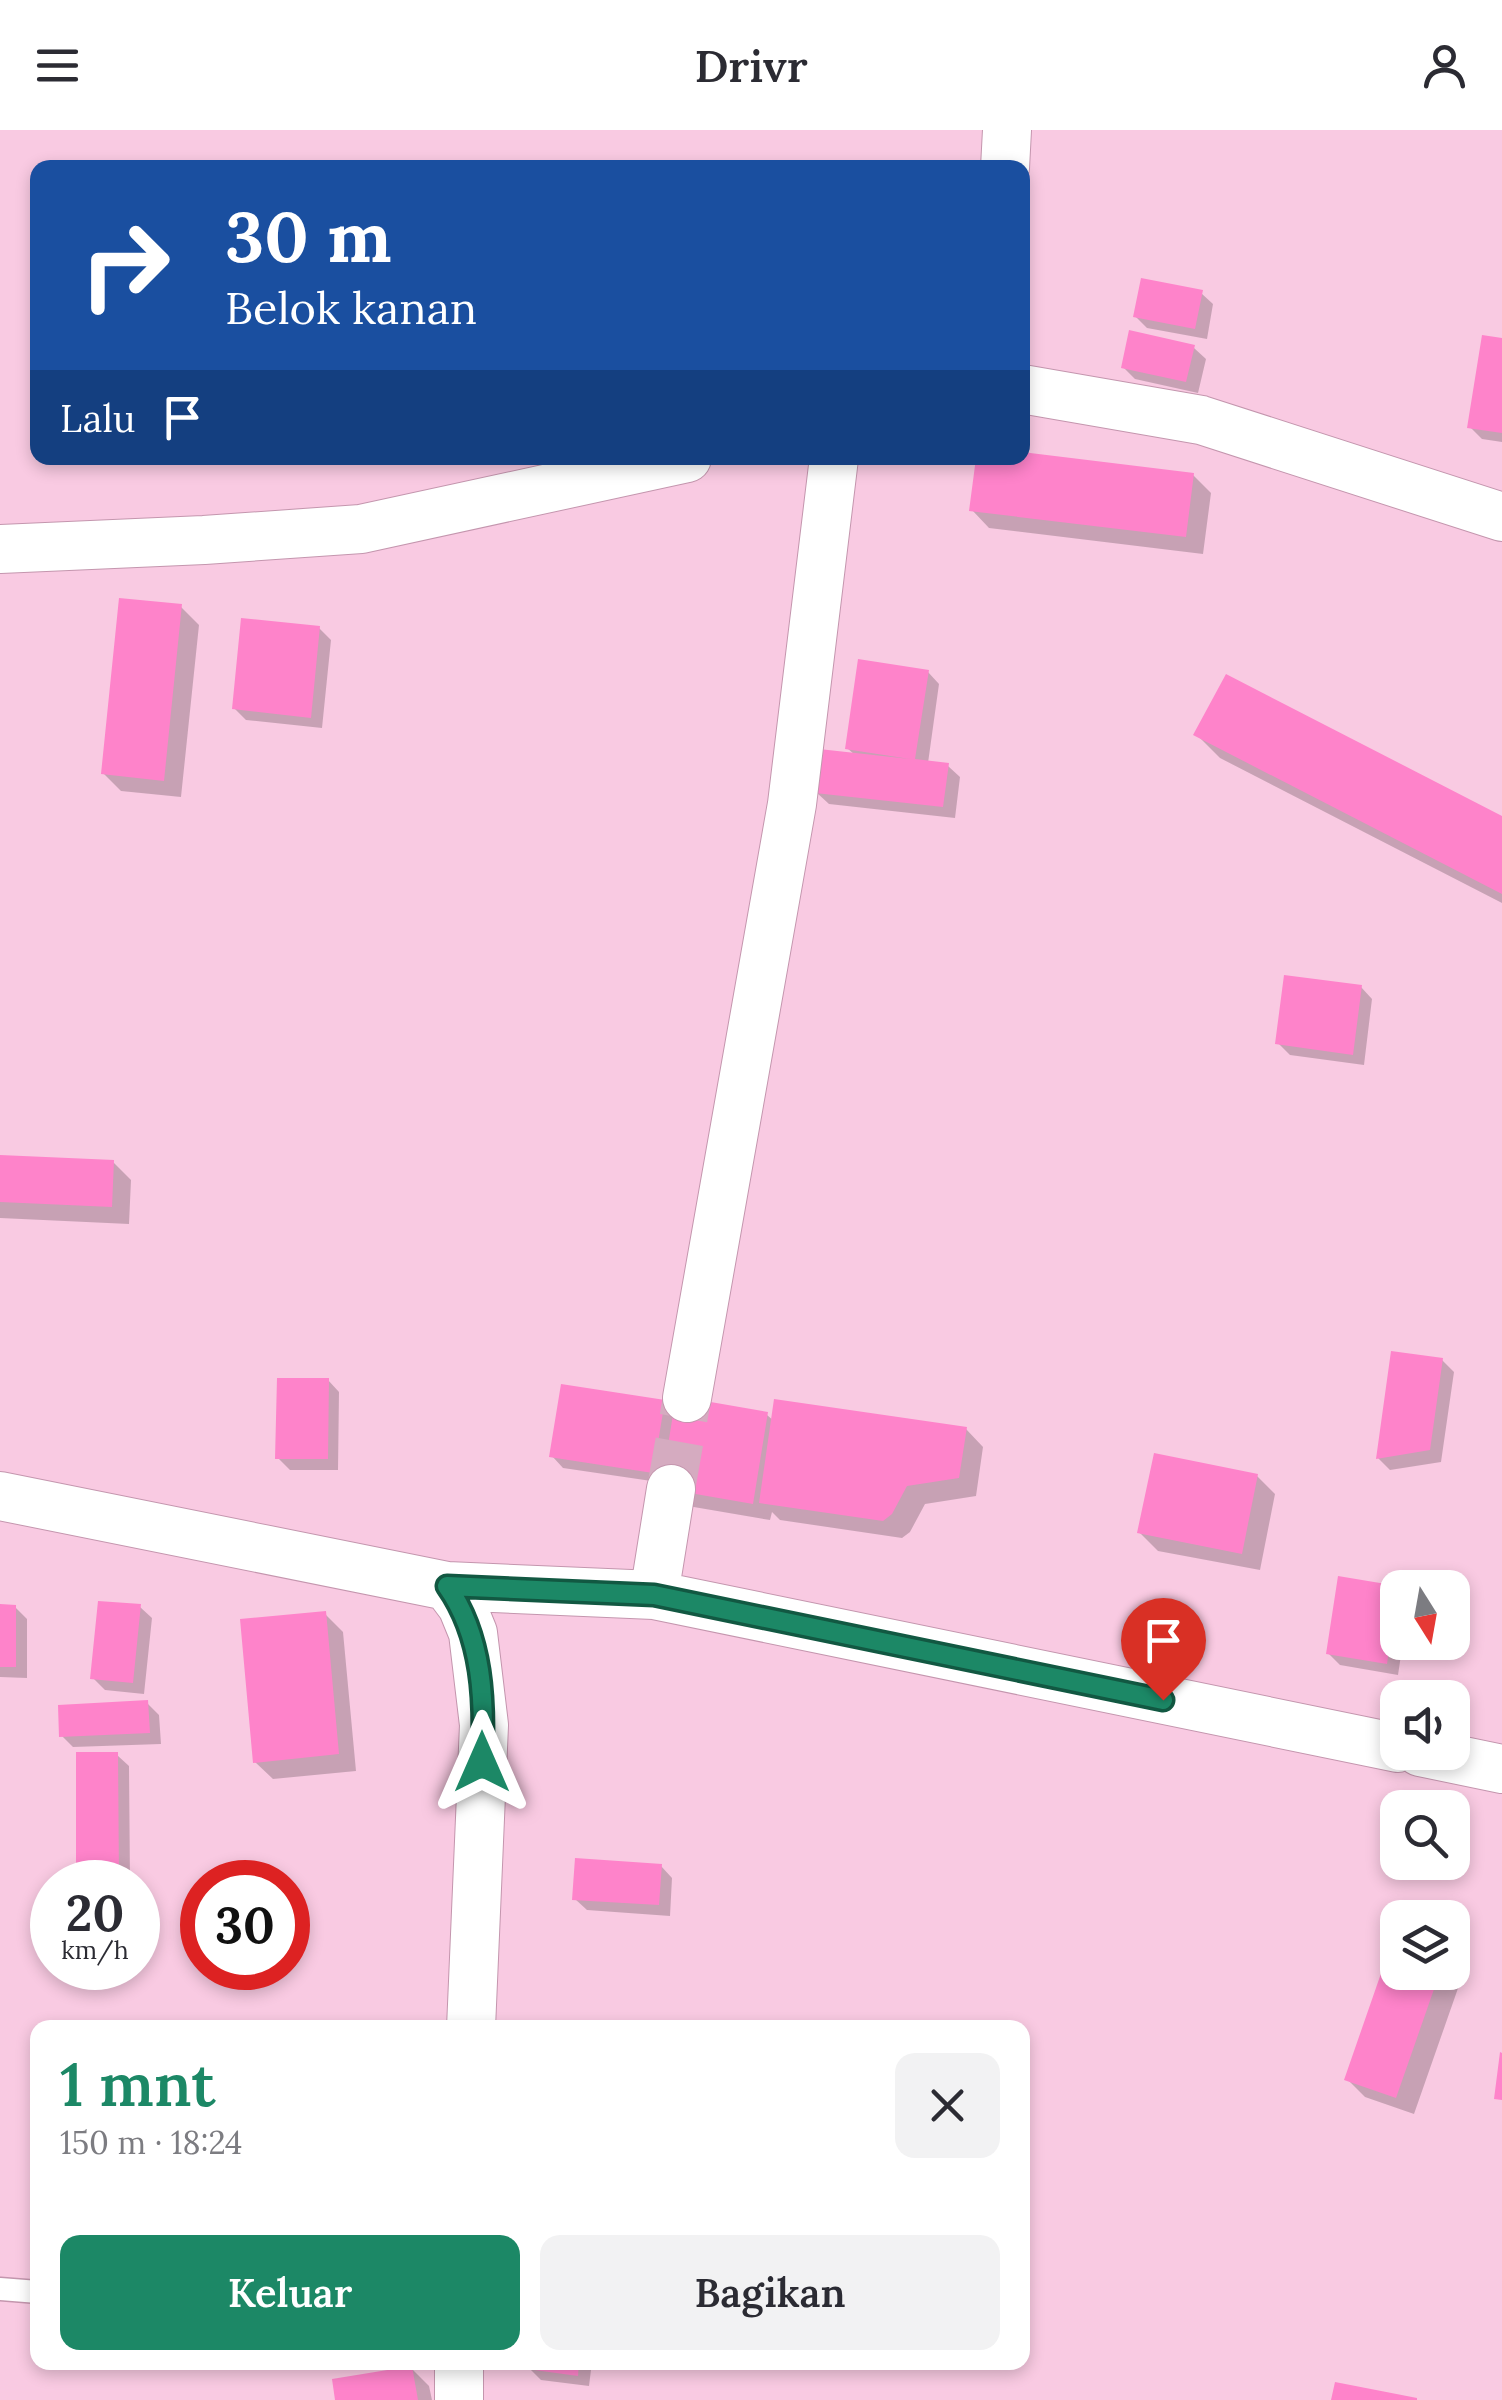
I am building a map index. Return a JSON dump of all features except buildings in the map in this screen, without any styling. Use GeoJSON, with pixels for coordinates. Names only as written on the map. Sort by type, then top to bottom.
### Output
{"type":"FeatureCollection","features":[{"type":"Feature","properties":{"kind":"street"},"geometry":{"type":"LineString","coordinates":[[1005,160],[1007,130]]}},
{"type":"Feature","properties":{"kind":"street"},"geometry":{"type":"LineString","coordinates":[[1030,390],[1201,420],[1502,518]]}},
{"type":"Feature","properties":{"kind":"street"},"geometry":{"type":"LineString","coordinates":[[0,549],[361,529],[655,465]]}},
{"type":"Feature","properties":{"kind":"street"},"geometry":{"type":"LineString","coordinates":[[686,1398],[792,804],[833,465]]}},
{"type":"Feature","properties":{"kind":"street"},"geometry":{"type":"LineString","coordinates":[[654,1595],[670,1490]]}},
{"type":"Feature","properties":{"kind":"street"},"geometry":{"type":"LineString","coordinates":[[0,1496],[447,1586],[654,1595],[1380,1744]]}},
{"type":"Feature","properties":{"kind":"street"},"geometry":{"type":"LineString","coordinates":[[447,1586],[462,1606],[472,1633],[484,1725],[471,2020]]}},
{"type":"Feature","properties":{"kind":"street"},"geometry":{"type":"LineString","coordinates":[[1470,1763],[1502,1770]]}},
{"type":"Feature","properties":{"kind":"street"},"geometry":{"type":"LineString","coordinates":[[459,2370],[459,2400]]}},
{"type":"Feature","properties":{"kind":"lane"},"geometry":{"type":"LineString","coordinates":[[0,2289],[30,2291]]}},
{"type":"Feature","properties":{"kind":"tunnel"},"geometry":{"type":"LineString","coordinates":[[671,1489],[687,1398]]}},
{"type":"Feature","properties":{"kind":"route"},"geometry":{"type":"LineString","coordinates":[[482,1762],[484,1725],[472,1633],[462,1606],[447,1586],[654,1595],[1163,1700]]}}]}
